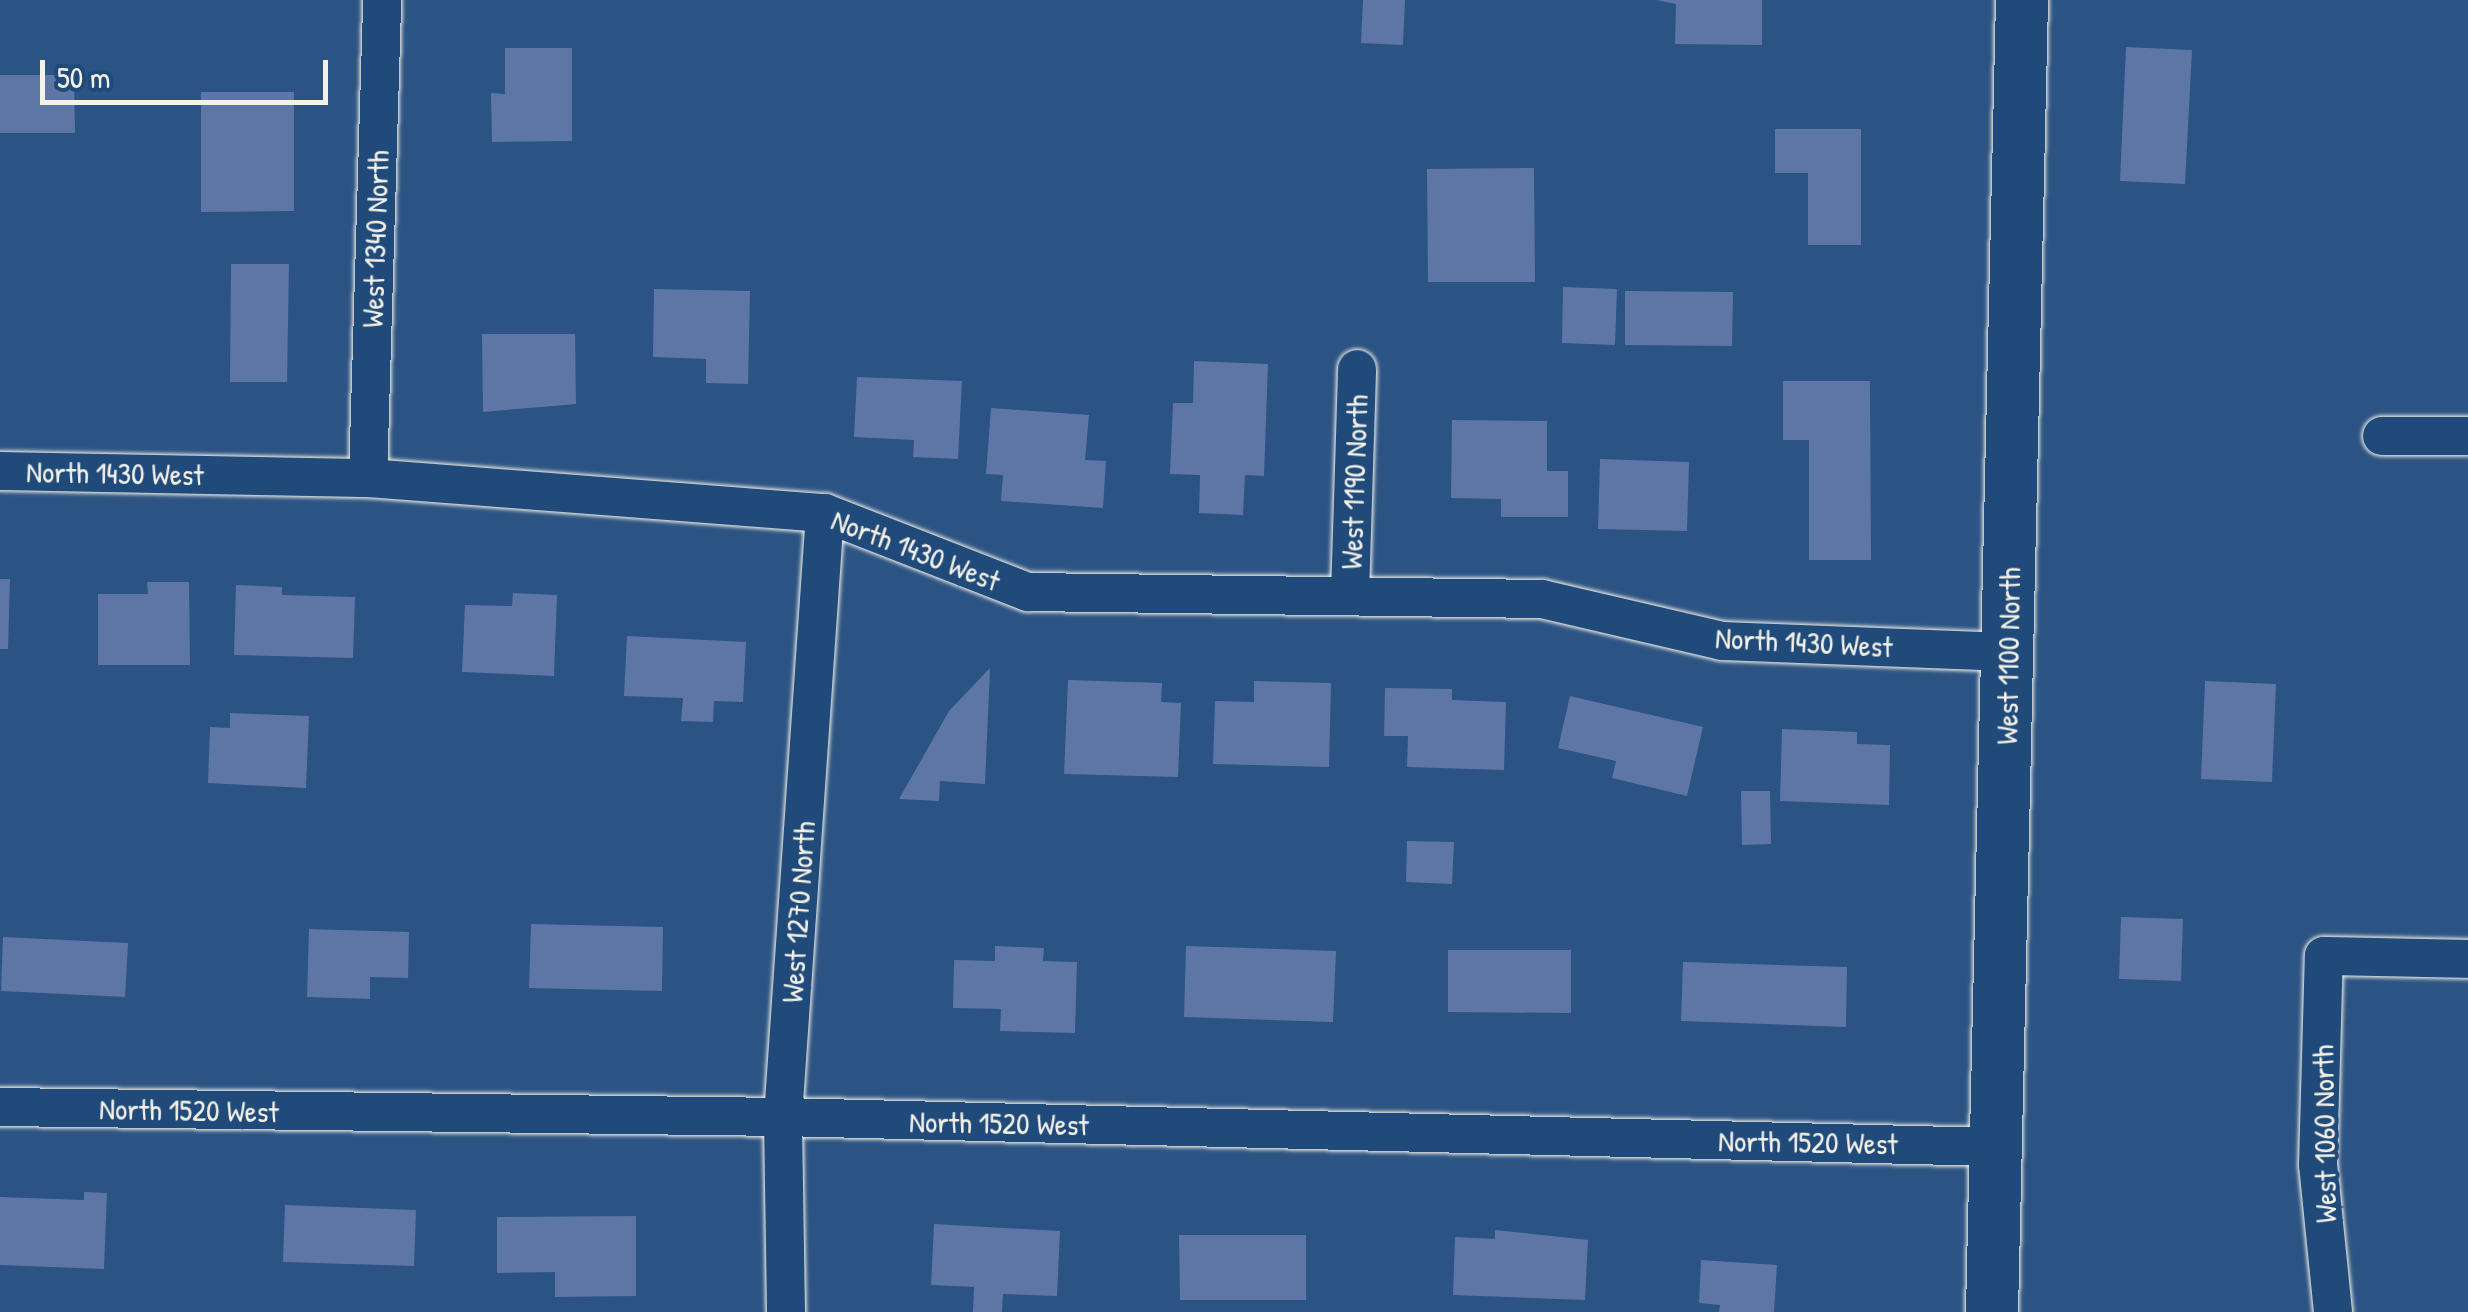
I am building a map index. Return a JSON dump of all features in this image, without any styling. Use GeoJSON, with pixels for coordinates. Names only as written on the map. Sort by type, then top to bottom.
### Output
{"type":"FeatureCollection","features":[{"type":"Feature","properties":{"kind":"main road","name":"West 1100 North"},"geometry":{"type":"LineString","coordinates":[[1992,1312],[2022,0]]}},
{"type":"Feature","properties":{"kind":"street","name":"West 1340 North"},"geometry":{"type":"LineString","coordinates":[[368,478],[382,0]]}},
{"type":"Feature","properties":{"kind":"street","name":"West 1190 North"},"geometry":{"type":"LineString","coordinates":[[1350,596],[1357,369]]}},
{"type":"Feature","properties":{"kind":"street"},"geometry":{"type":"LineString","coordinates":[[2382,436],[2468,436]]}},
{"type":"Feature","properties":{"kind":"street","name":"North 1430 West"},"geometry":{"type":"LineString","coordinates":[[0,471],[368,478],[826,513],[1028,592],[1542,599],[1722,641],[2008,652]]}},
{"type":"Feature","properties":{"kind":"street","name":"West 1270 North"},"geometry":{"type":"LineString","coordinates":[[786,1312],[784,1118],[826,513]]}},
{"type":"Feature","properties":{"kind":"street","name":"West 1060 North"},"geometry":{"type":"LineString","coordinates":[[2333,1312],[2318,1165],[2324,956],[2468,959]]}},
{"type":"Feature","properties":{"kind":"street","name":"North 1520 West"},"geometry":{"type":"LineString","coordinates":[[0,1107],[784,1118],[1997,1147]]}},
{"type":"Feature","properties":{"kind":"building"},"geometry":{"type":"Polygon","coordinates":[[[1363,0],[1405,0],[1403,45],[1361,43],[1363,0]]]}},
{"type":"Feature","properties":{"kind":"building"},"geometry":{"type":"Polygon","coordinates":[[[1656,0],[1762,0],[1762,45],[1675,44],[1676,4],[1656,0]]]}},
{"type":"Feature","properties":{"kind":"building"},"geometry":{"type":"Polygon","coordinates":[[[2126,47],[2192,50],[2185,184],[2120,181],[2126,47]]]}},
{"type":"Feature","properties":{"kind":"building"},"geometry":{"type":"Polygon","coordinates":[[[505,48],[572,48],[572,141],[492,142],[491,93],[505,94],[505,48]]]}},
{"type":"Feature","properties":{"kind":"building"},"geometry":{"type":"Polygon","coordinates":[[[0,75],[74,75],[75,133],[0,133],[0,75]]]}},
{"type":"Feature","properties":{"kind":"building"},"geometry":{"type":"Polygon","coordinates":[[[201,92],[294,92],[294,211],[201,212],[201,92]]]}},
{"type":"Feature","properties":{"kind":"building"},"geometry":{"type":"Polygon","coordinates":[[[1775,129],[1861,129],[1861,245],[1808,245],[1808,173],[1775,173],[1775,129]]]}},
{"type":"Feature","properties":{"kind":"building"},"geometry":{"type":"Polygon","coordinates":[[[1534,168],[1535,282],[1428,282],[1427,169],[1534,168]]]}},
{"type":"Feature","properties":{"kind":"building"},"geometry":{"type":"Polygon","coordinates":[[[231,264],[289,264],[287,382],[230,382],[231,264]]]}},
{"type":"Feature","properties":{"kind":"building"},"geometry":{"type":"Polygon","coordinates":[[[1563,287],[1617,289],[1615,345],[1562,343],[1563,287]]]}},
{"type":"Feature","properties":{"kind":"building"},"geometry":{"type":"Polygon","coordinates":[[[654,289],[750,291],[748,384],[706,383],[706,359],[653,357],[654,289]]]}},
{"type":"Feature","properties":{"kind":"building"},"geometry":{"type":"Polygon","coordinates":[[[1625,291],[1733,292],[1732,346],[1625,345],[1625,291]]]}},
{"type":"Feature","properties":{"kind":"building"},"geometry":{"type":"Polygon","coordinates":[[[482,334],[575,334],[576,404],[483,412],[482,334]]]}},
{"type":"Feature","properties":{"kind":"building"},"geometry":{"type":"Polygon","coordinates":[[[1194,361],[1268,364],[1264,476],[1245,475],[1243,515],[1199,513],[1200,475],[1170,474],[1173,403],[1193,403],[1194,361]]]}},
{"type":"Feature","properties":{"kind":"building"},"geometry":{"type":"Polygon","coordinates":[[[857,377],[962,381],[958,459],[913,457],[914,440],[854,437],[857,377]]]}},
{"type":"Feature","properties":{"kind":"building"},"geometry":{"type":"Polygon","coordinates":[[[1783,381],[1870,381],[1871,560],[1809,560],[1809,440],[1783,440],[1783,381]]]}},
{"type":"Feature","properties":{"kind":"building"},"geometry":{"type":"Polygon","coordinates":[[[991,408],[1089,415],[1085,460],[1106,461],[1103,508],[1001,501],[1003,475],[986,474],[991,408]]]}},
{"type":"Feature","properties":{"kind":"building"},"geometry":{"type":"Polygon","coordinates":[[[1452,420],[1547,421],[1547,471],[1568,471],[1568,517],[1501,517],[1501,499],[1451,498],[1452,420]]]}},
{"type":"Feature","properties":{"kind":"building"},"geometry":{"type":"Polygon","coordinates":[[[1600,459],[1689,462],[1687,531],[1598,529],[1600,459]]]}},
{"type":"Feature","properties":{"kind":"building"},"geometry":{"type":"Polygon","coordinates":[[[0,579],[10,579],[8,649],[0,649],[0,579]]]}},
{"type":"Feature","properties":{"kind":"building"},"geometry":{"type":"Polygon","coordinates":[[[147,582],[189,582],[190,665],[98,665],[98,594],[148,594],[147,582]]]}},
{"type":"Feature","properties":{"kind":"building"},"geometry":{"type":"Polygon","coordinates":[[[236,585],[282,587],[282,595],[355,597],[353,658],[234,655],[236,585]]]}},
{"type":"Feature","properties":{"kind":"building"},"geometry":{"type":"Polygon","coordinates":[[[513,593],[557,595],[554,676],[462,672],[465,605],[512,606],[513,593]]]}},
{"type":"Feature","properties":{"kind":"building"},"geometry":{"type":"Polygon","coordinates":[[[627,636],[746,642],[743,702],[714,701],[713,722],[681,721],[683,698],[624,696],[627,636]]]}},
{"type":"Feature","properties":{"kind":"building"},"geometry":{"type":"Polygon","coordinates":[[[990,668],[985,784],[940,781],[939,801],[899,799],[949,711],[990,668]]]}},
{"type":"Feature","properties":{"kind":"building"},"geometry":{"type":"Polygon","coordinates":[[[1068,680],[1162,683],[1161,702],[1181,703],[1178,777],[1064,774],[1068,680]]]}},
{"type":"Feature","properties":{"kind":"building"},"geometry":{"type":"Polygon","coordinates":[[[1254,681],[1331,683],[1329,767],[1213,764],[1215,701],[1254,702],[1254,681]]]}},
{"type":"Feature","properties":{"kind":"building"},"geometry":{"type":"Polygon","coordinates":[[[2205,681],[2276,684],[2272,782],[2201,779],[2205,681]]]}},
{"type":"Feature","properties":{"kind":"building"},"geometry":{"type":"Polygon","coordinates":[[[1385,688],[1452,689],[1452,700],[1506,702],[1504,770],[1407,767],[1408,736],[1384,736],[1385,688]]]}},
{"type":"Feature","properties":{"kind":"building"},"geometry":{"type":"Polygon","coordinates":[[[1570,696],[1703,727],[1687,796],[1612,778],[1616,761],[1558,748],[1570,696]]]}},
{"type":"Feature","properties":{"kind":"building"},"geometry":{"type":"Polygon","coordinates":[[[230,713],[309,716],[306,788],[208,783],[210,727],[230,728],[230,713]]]}},
{"type":"Feature","properties":{"kind":"building"},"geometry":{"type":"Polygon","coordinates":[[[1782,729],[1857,732],[1857,744],[1890,745],[1889,805],[1780,801],[1782,729]]]}},
{"type":"Feature","properties":{"kind":"building"},"geometry":{"type":"Polygon","coordinates":[[[1741,791],[1770,791],[1771,844],[1742,845],[1741,791]]]}},
{"type":"Feature","properties":{"kind":"building"},"geometry":{"type":"Polygon","coordinates":[[[1407,841],[1454,842],[1452,884],[1406,882],[1407,841]]]}},
{"type":"Feature","properties":{"kind":"building"},"geometry":{"type":"Polygon","coordinates":[[[2121,917],[2183,919],[2181,981],[2119,979],[2121,917]]]}},
{"type":"Feature","properties":{"kind":"building"},"geometry":{"type":"Polygon","coordinates":[[[531,924],[663,927],[662,991],[529,988],[531,924]]]}},
{"type":"Feature","properties":{"kind":"building"},"geometry":{"type":"Polygon","coordinates":[[[309,929],[409,932],[408,978],[370,977],[370,999],[307,997],[309,929]]]}},
{"type":"Feature","properties":{"kind":"building"},"geometry":{"type":"Polygon","coordinates":[[[3,937],[128,943],[125,997],[1,991],[3,937]]]}},
{"type":"Feature","properties":{"kind":"building"},"geometry":{"type":"Polygon","coordinates":[[[995,946],[1044,948],[1043,961],[1077,962],[1075,1033],[1000,1031],[1001,1009],[953,1008],[954,960],[995,961],[995,946]]]}},
{"type":"Feature","properties":{"kind":"building"},"geometry":{"type":"Polygon","coordinates":[[[1186,946],[1336,951],[1333,1022],[1184,1017],[1186,946]]]}},
{"type":"Feature","properties":{"kind":"building"},"geometry":{"type":"Polygon","coordinates":[[[1448,950],[1571,950],[1571,1013],[1448,1012],[1448,950]]]}},
{"type":"Feature","properties":{"kind":"building"},"geometry":{"type":"Polygon","coordinates":[[[1683,962],[1847,967],[1846,1027],[1681,1021],[1683,962]]]}},
{"type":"Feature","properties":{"kind":"building"},"geometry":{"type":"Polygon","coordinates":[[[84,1192],[107,1193],[104,1269],[0,1265],[0,1197],[84,1200],[84,1192]]]}},
{"type":"Feature","properties":{"kind":"building"},"geometry":{"type":"Polygon","coordinates":[[[285,1205],[416,1210],[414,1266],[283,1262],[285,1205]]]}},
{"type":"Feature","properties":{"kind":"building"},"geometry":{"type":"Polygon","coordinates":[[[636,1216],[636,1296],[555,1297],[555,1272],[497,1273],[497,1217],[636,1216]]]}},
{"type":"Feature","properties":{"kind":"building"},"geometry":{"type":"Polygon","coordinates":[[[934,1224],[1060,1231],[1057,1296],[1003,1294],[1002,1312],[973,1312],[974,1287],[931,1285],[934,1224]]]}},
{"type":"Feature","properties":{"kind":"building"},"geometry":{"type":"Polygon","coordinates":[[[1495,1230],[1588,1240],[1585,1300],[1453,1295],[1455,1237],[1495,1239],[1495,1230]]]}},
{"type":"Feature","properties":{"kind":"building"},"geometry":{"type":"Polygon","coordinates":[[[1179,1235],[1306,1235],[1306,1300],[1180,1300],[1179,1235]]]}},
{"type":"Feature","properties":{"kind":"building"},"geometry":{"type":"Polygon","coordinates":[[[1701,1260],[1777,1265],[1774,1312],[1719,1312],[1720,1305],[1699,1303],[1701,1260]]]}}]}
